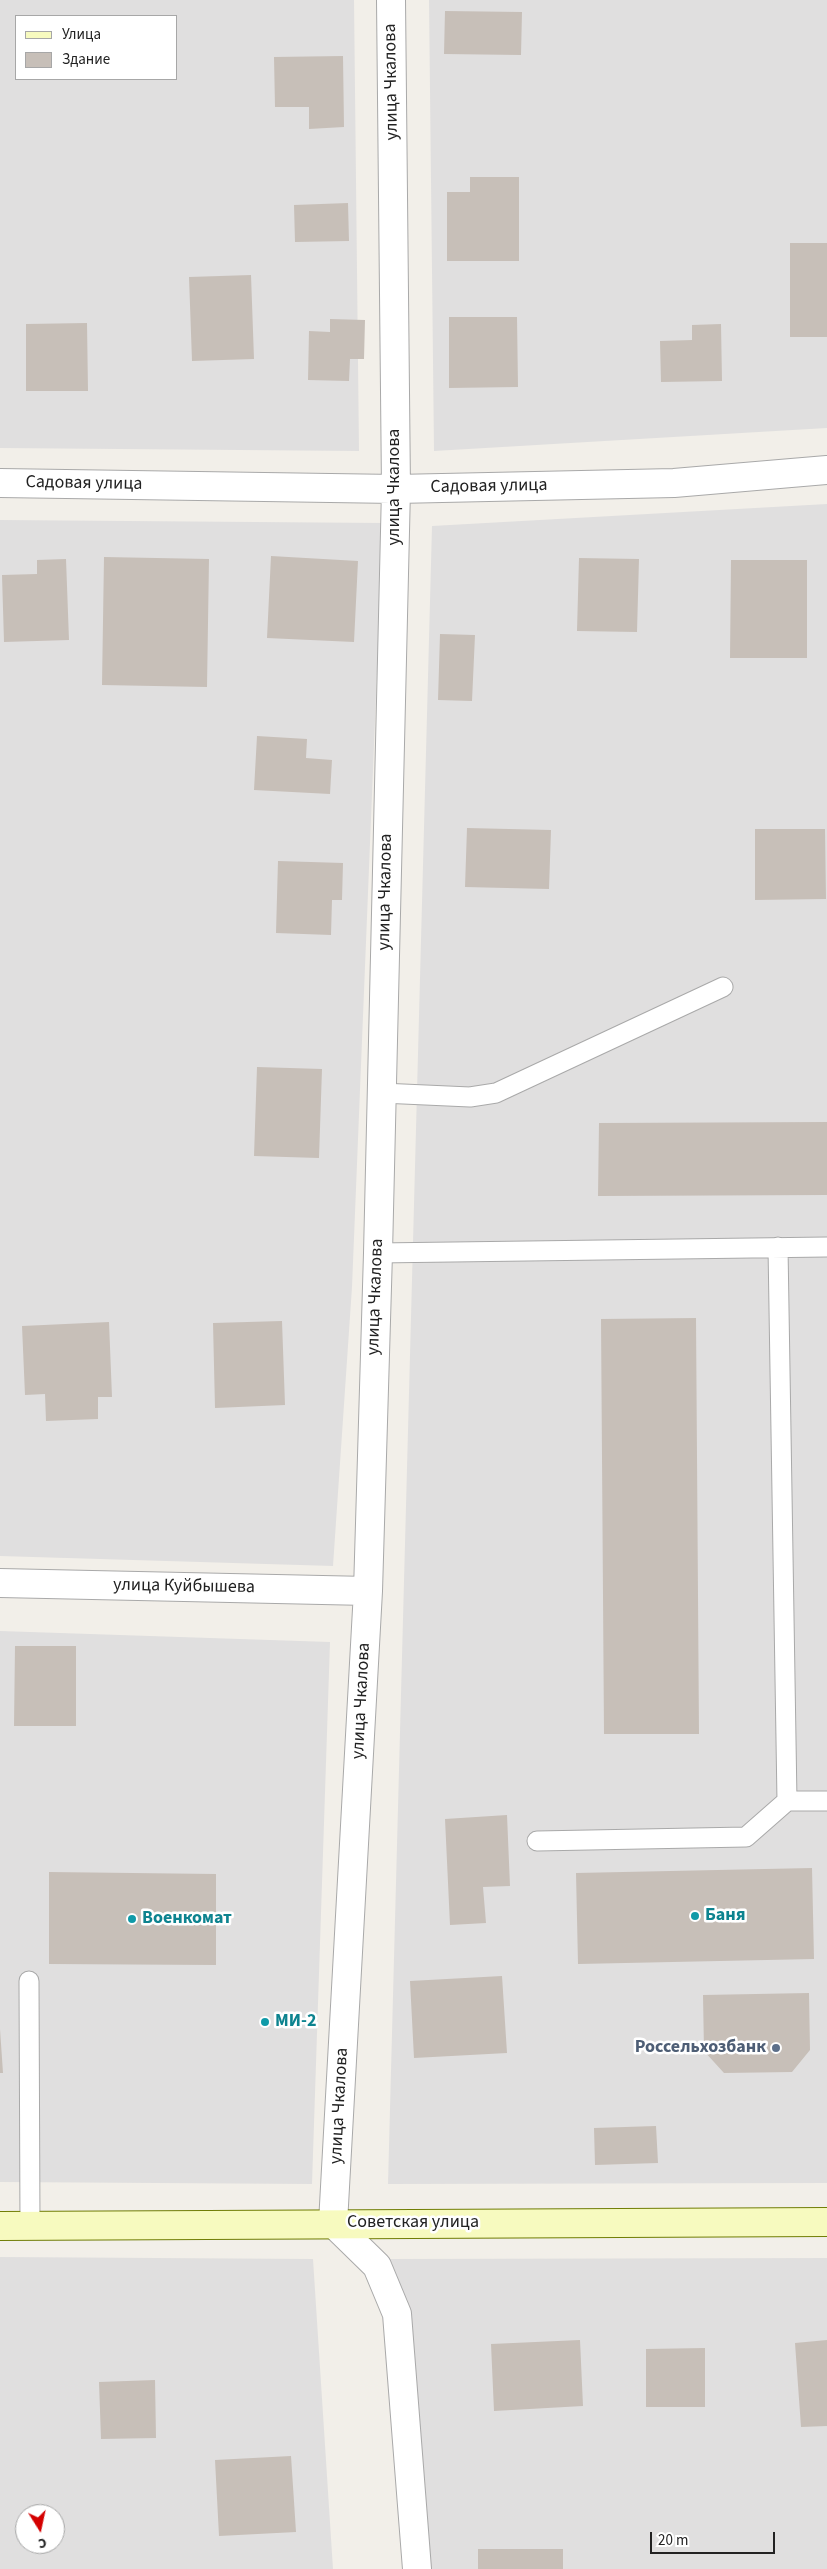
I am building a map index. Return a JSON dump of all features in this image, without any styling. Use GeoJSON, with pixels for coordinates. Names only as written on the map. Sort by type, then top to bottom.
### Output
{"type":"FeatureCollection","features":[{"type":"Feature","properties":{"kind":"street","name":"улица Чкалова"},"geometry":{"type":"LineString","coordinates":[[333,2224],[368,1591],[378,1253],[396,489],[391,0]]}},
{"type":"Feature","properties":{"kind":"street","name":"Садовая улица"},"geometry":{"type":"LineString","coordinates":[[0,483],[396,489],[674,483],[827,470]]}},
{"type":"Feature","properties":{"kind":"street","name":"улица Куйбышева"},"geometry":{"type":"LineString","coordinates":[[0,1583],[368,1591]]}},
{"type":"Feature","properties":{"kind":"street","name":"Советская улица"},"geometry":{"type":"LineString","coordinates":[[0,2226],[827,2222]]}},
{"type":"Feature","properties":{"kind":"street"},"geometry":{"type":"LineString","coordinates":[[333,2224],[377,2266],[397,2314],[417,2569]]}},
{"type":"Feature","properties":{"kind":"lane"},"geometry":{"type":"LineString","coordinates":[[381,1093],[470,1097],[496,1094],[723,987]]}},
{"type":"Feature","properties":{"kind":"lane"},"geometry":{"type":"LineString","coordinates":[[778,1247],[787,1801]]}},
{"type":"Feature","properties":{"kind":"lane"},"geometry":{"type":"LineString","coordinates":[[378,1253],[827,1247]]}},
{"type":"Feature","properties":{"kind":"lane"},"geometry":{"type":"LineString","coordinates":[[537,1841],[746,1837],[787,1801],[827,1801]]}},
{"type":"Feature","properties":{"kind":"lane"},"geometry":{"type":"LineString","coordinates":[[29,1981],[30,2226]]}},
{"type":"Feature","properties":{"kind":"shaded area"},"geometry":{"type":"Polygon","coordinates":[[[0,0],[354,0],[359,451],[0,448],[0,0]]]}},
{"type":"Feature","properties":{"kind":"shaded area"},"geometry":{"type":"Polygon","coordinates":[[[429,0],[827,0],[827,428],[434,451],[429,0]]]}},
{"type":"Feature","properties":{"kind":"shaded area"},"geometry":{"type":"Polygon","coordinates":[[[827,504],[827,2183],[388,2184],[432,526],[827,504]]]}},
{"type":"Feature","properties":{"kind":"shaded area"},"geometry":{"type":"Polygon","coordinates":[[[0,520],[383,523],[352,1287],[333,1566],[0,1556],[0,520]]]}},
{"type":"Feature","properties":{"kind":"shaded area"},"geometry":{"type":"Polygon","coordinates":[[[0,1631],[330,1642],[312,2184],[0,2182],[0,1631]]]}},
{"type":"Feature","properties":{"kind":"shaded area"},"geometry":{"type":"Polygon","coordinates":[[[0,2257],[313,2259],[333,2569],[0,2569],[0,2257]]]}},
{"type":"Feature","properties":{"kind":"shaded area"},"geometry":{"type":"Polygon","coordinates":[[[827,2258],[827,2569],[408,2569],[389,2259],[827,2258]]]}},
{"type":"Feature","properties":{"kind":"building"},"geometry":{"type":"Polygon","coordinates":[[[445,11],[522,12],[521,55],[444,54],[445,11]]]}},
{"type":"Feature","properties":{"kind":"building"},"geometry":{"type":"Polygon","coordinates":[[[343,56],[344,127],[309,129],[309,107],[275,107],[274,57],[343,56]]]}},
{"type":"Feature","properties":{"kind":"building"},"geometry":{"type":"Polygon","coordinates":[[[470,177],[519,177],[519,261],[447,261],[447,192],[470,192],[470,177]]]}},
{"type":"Feature","properties":{"kind":"building"},"geometry":{"type":"Polygon","coordinates":[[[348,203],[349,241],[295,242],[294,205],[348,203]]]}},
{"type":"Feature","properties":{"kind":"building"},"geometry":{"type":"Polygon","coordinates":[[[790,243],[827,243],[827,337],[790,337],[790,243]]]}},
{"type":"Feature","properties":{"kind":"building"},"geometry":{"type":"Polygon","coordinates":[[[251,275],[254,359],[192,361],[189,277],[251,275]]]}},
{"type":"Feature","properties":{"kind":"building"},"geometry":{"type":"Polygon","coordinates":[[[449,317],[517,317],[518,387],[449,388],[449,317]]]}},
{"type":"Feature","properties":{"kind":"building"},"geometry":{"type":"Polygon","coordinates":[[[330,319],[365,320],[364,359],[350,359],[349,381],[308,380],[309,331],[330,332],[330,319]]]}},
{"type":"Feature","properties":{"kind":"building"},"geometry":{"type":"Polygon","coordinates":[[[87,323],[88,391],[26,391],[26,324],[87,323]]]}},
{"type":"Feature","properties":{"kind":"building"},"geometry":{"type":"Polygon","coordinates":[[[721,324],[722,381],[661,382],[660,341],[692,340],[692,325],[721,324]]]}},
{"type":"Feature","properties":{"kind":"building"},"geometry":{"type":"Polygon","coordinates":[[[271,556],[358,561],[354,642],[267,638],[271,556]]]}},
{"type":"Feature","properties":{"kind":"building"},"geometry":{"type":"Polygon","coordinates":[[[104,557],[209,559],[207,687],[102,685],[104,557]]]}},
{"type":"Feature","properties":{"kind":"building"},"geometry":{"type":"Polygon","coordinates":[[[579,558],[639,559],[637,632],[577,631],[579,558]]]}},
{"type":"Feature","properties":{"kind":"building"},"geometry":{"type":"Polygon","coordinates":[[[66,559],[69,640],[4,642],[2,575],[37,574],[37,560],[66,559]]]}},
{"type":"Feature","properties":{"kind":"building"},"geometry":{"type":"Polygon","coordinates":[[[731,560],[807,560],[807,658],[730,658],[731,560]]]}},
{"type":"Feature","properties":{"kind":"building"},"geometry":{"type":"Polygon","coordinates":[[[440,634],[475,635],[472,701],[438,700],[440,634]]]}},
{"type":"Feature","properties":{"kind":"building"},"geometry":{"type":"Polygon","coordinates":[[[257,736],[307,739],[306,758],[332,760],[330,794],[254,790],[257,736]]]}},
{"type":"Feature","properties":{"kind":"building"},"geometry":{"type":"Polygon","coordinates":[[[467,828],[551,830],[549,889],[465,887],[467,828]]]}},
{"type":"Feature","properties":{"kind":"building"},"geometry":{"type":"Polygon","coordinates":[[[755,829],[825,829],[826,899],[755,900],[755,829]]]}},
{"type":"Feature","properties":{"kind":"building"},"geometry":{"type":"Polygon","coordinates":[[[278,861],[343,863],[342,900],[332,900],[331,935],[276,933],[278,861]]]}},
{"type":"Feature","properties":{"kind":"building"},"geometry":{"type":"Polygon","coordinates":[[[257,1067],[322,1069],[319,1158],[254,1156],[257,1067]]]}},
{"type":"Feature","properties":{"kind":"building"},"geometry":{"type":"Polygon","coordinates":[[[827,1122],[827,1195],[598,1196],[599,1123],[827,1122]]]}},
{"type":"Feature","properties":{"kind":"building"},"geometry":{"type":"Polygon","coordinates":[[[696,1318],[699,1734],[604,1734],[601,1319],[696,1318]]]}},
{"type":"Feature","properties":{"kind":"building"},"geometry":{"type":"Polygon","coordinates":[[[282,1321],[285,1405],[215,1408],[213,1323],[282,1321]]]}},
{"type":"Feature","properties":{"kind":"building"},"geometry":{"type":"Polygon","coordinates":[[[109,1322],[112,1397],[98,1397],[98,1419],[46,1421],[45,1394],[25,1395],[22,1326],[109,1322]]]}},
{"type":"Feature","properties":{"kind":"building"},"geometry":{"type":"Polygon","coordinates":[[[15,1646],[76,1646],[76,1726],[14,1726],[15,1646]]]}},
{"type":"Feature","properties":{"kind":"building"},"geometry":{"type":"Polygon","coordinates":[[[507,1815],[510,1886],[483,1887],[486,1923],[450,1925],[445,1819],[507,1815]]]}},
{"type":"Feature","properties":{"kind":"building","name":"Баня"},"geometry":{"type":"Polygon","coordinates":[[[812,1868],[814,1959],[578,1964],[576,1873],[812,1868]]]}},
{"type":"Feature","properties":{"kind":"building","name":"Военкомат"},"geometry":{"type":"Polygon","coordinates":[[[49,1872],[216,1874],[216,1965],[49,1964],[49,1872]]]}},
{"type":"Feature","properties":{"kind":"building"},"geometry":{"type":"Polygon","coordinates":[[[502,1976],[507,2053],[414,2058],[410,1981],[502,1976]]]}},
{"type":"Feature","properties":{"kind":"building"},"geometry":{"type":"Polygon","coordinates":[[[809,1993],[810,2050],[792,2072],[724,2073],[704,2051],[703,1995],[809,1993]]]}},
{"type":"Feature","properties":{"kind":"building"},"geometry":{"type":"Polygon","coordinates":[[[0,2029],[3,2073],[0,2073],[0,2029]]]}},
{"type":"Feature","properties":{"kind":"building"},"geometry":{"type":"Polygon","coordinates":[[[656,2126],[658,2163],[595,2165],[594,2128],[656,2126]]]}},
{"type":"Feature","properties":{"kind":"building"},"geometry":{"type":"Polygon","coordinates":[[[580,2340],[583,2406],[494,2411],[491,2344],[580,2340]]]}},
{"type":"Feature","properties":{"kind":"building"},"geometry":{"type":"Polygon","coordinates":[[[827,2340],[827,2426],[801,2427],[795,2343],[827,2340]]]}},
{"type":"Feature","properties":{"kind":"building"},"geometry":{"type":"Polygon","coordinates":[[[705,2348],[705,2407],[646,2407],[646,2349],[705,2348]]]}},
{"type":"Feature","properties":{"kind":"building"},"geometry":{"type":"Polygon","coordinates":[[[155,2380],[156,2438],[101,2439],[99,2382],[155,2380]]]}},
{"type":"Feature","properties":{"kind":"building"},"geometry":{"type":"Polygon","coordinates":[[[291,2456],[296,2532],[219,2536],[215,2460],[291,2456]]]}},
{"type":"Feature","properties":{"kind":"building"},"geometry":{"type":"Polygon","coordinates":[[[478,2549],[563,2549],[563,2569],[478,2569],[478,2549]]]}},
{"type":"Feature","properties":{"kind":"place","name":"Баня"},"geometry":{"type":"Point","coordinates":[695,1916]}},
{"type":"Feature","properties":{"kind":"place","name":"Военкомат"},"geometry":{"type":"Point","coordinates":[132,1919]}},
{"type":"Feature","properties":{"kind":"place","name":"МИ-2"},"geometry":{"type":"Point","coordinates":[265,2022]}},
{"type":"Feature","properties":{"kind":"place","name":"Россельхозбанк"},"geometry":{"type":"Point","coordinates":[776,2048]}}]}
